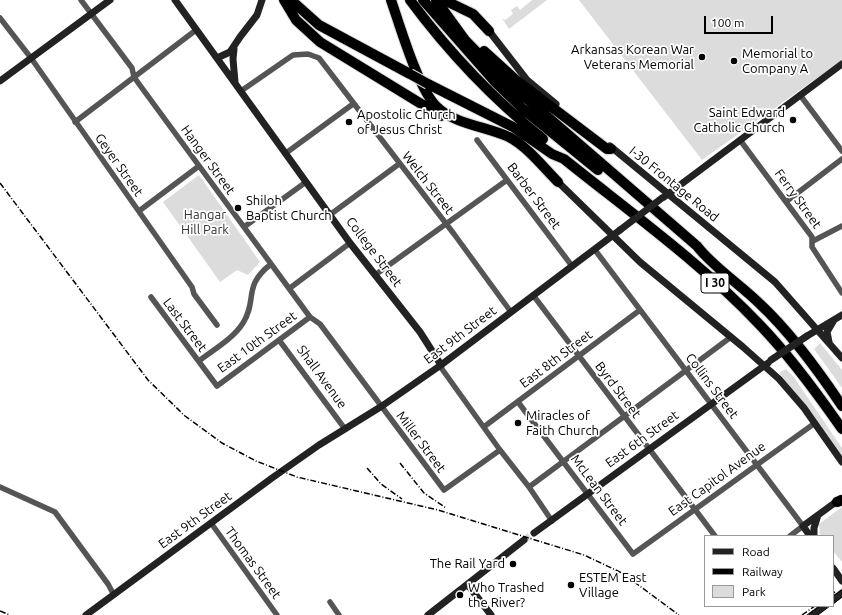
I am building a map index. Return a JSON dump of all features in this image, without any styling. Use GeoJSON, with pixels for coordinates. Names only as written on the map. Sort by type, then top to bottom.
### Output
{"type":"FeatureCollection","features":[{"type":"Feature","properties":{"kind":"highway"},"geometry":{"type":"LineString","coordinates":[[284,0],[304,28],[338,55],[438,114],[458,122],[486,129]]}},
{"type":"Feature","properties":{"kind":"highway"},"geometry":{"type":"LineString","coordinates":[[291,0],[319,25],[428,84],[513,127],[552,154],[564,160]]}},
{"type":"Feature","properties":{"kind":"highway"},"geometry":{"type":"LineString","coordinates":[[391,0],[419,75],[431,100],[442,111],[450,116],[508,137],[521,146],[558,182]]}},
{"type":"Feature","properties":{"kind":"highway","name":"I 30"},"geometry":{"type":"LineString","coordinates":[[410,0],[443,44],[499,102],[558,151],[564,160],[678,250],[730,295],[759,324],[814,388],[842,429]]}},
{"type":"Feature","properties":{"kind":"highway","name":"I 30"},"geometry":{"type":"LineString","coordinates":[[423,0],[491,78],[523,109],[694,250],[702,254],[742,286],[771,314],[804,352],[842,406]]}},
{"type":"Feature","properties":{"kind":"highway"},"geometry":{"type":"LineString","coordinates":[[436,0],[465,40],[496,73],[697,246],[702,254]]}},
{"type":"Feature","properties":{"kind":"highway"},"geometry":{"type":"LineString","coordinates":[[444,0],[473,14],[489,31]]}},
{"type":"Feature","properties":{"kind":"highway"},"geometry":{"type":"LineString","coordinates":[[445,14],[516,80],[607,149],[611,149]]}},
{"type":"Feature","properties":{"kind":"main road"},"geometry":{"type":"LineString","coordinates":[[0,81],[110,0]]}},
{"type":"Feature","properties":{"kind":"main road","name":"College Street"},"geometry":{"type":"LineString","coordinates":[[175,0],[306,182],[331,214],[350,243],[420,332],[441,365]]}},
{"type":"Feature","properties":{"kind":"main road"},"geometry":{"type":"LineString","coordinates":[[217,58],[228,55],[257,14],[262,0]]}},
{"type":"Feature","properties":{"kind":"main road","name":"I-30 Frontage Road"},"geometry":{"type":"LineString","coordinates":[[489,31],[527,80],[611,149],[665,196],[775,282],[842,358]]}},
{"type":"Feature","properties":{"kind":"main road"},"geometry":{"type":"LineString","coordinates":[[235,82],[232,59],[236,44]]}},
{"type":"Feature","properties":{"kind":"main road"},"geometry":{"type":"LineString","coordinates":[[222,65],[232,59]]}},
{"type":"Feature","properties":{"kind":"main road","name":"East 9th Street"},"geometry":{"type":"LineString","coordinates":[[86,615],[275,476],[382,406],[441,365],[842,64]]}},
{"type":"Feature","properties":{"kind":"main road"},"geometry":{"type":"LineString","coordinates":[[558,182],[640,262],[731,337],[793,394],[842,462]]}},
{"type":"Feature","properties":{"kind":"main road"},"geometry":{"type":"LineString","coordinates":[[817,329],[842,314]]}},
{"type":"Feature","properties":{"kind":"main road"},"geometry":{"type":"LineString","coordinates":[[831,345],[827,332],[835,318]]}},
{"type":"Feature","properties":{"kind":"main road","name":"East 6th Street"},"geometry":{"type":"LineString","coordinates":[[534,533],[771,360],[817,329]]}},
{"type":"Feature","properties":{"kind":"main road"},"geometry":{"type":"LineString","coordinates":[[803,526],[840,500]]}},
{"type":"Feature","properties":{"kind":"main road"},"geometry":{"type":"LineString","coordinates":[[814,535],[814,528],[818,515]]}},
{"type":"Feature","properties":{"kind":"main road","name":"Collins Street"},"geometry":{"type":"LineString","coordinates":[[803,526],[809,535]]}},
{"type":"Feature","properties":{"kind":"main road"},"geometry":{"type":"LineString","coordinates":[[428,615],[524,540]]}},
{"type":"Feature","properties":{"kind":"main road"},"geometry":{"type":"LineString","coordinates":[[834,569],[842,581]]}},
{"type":"Feature","properties":{"kind":"main road"},"geometry":{"type":"LineString","coordinates":[[468,585],[491,615]]}},
{"type":"Feature","properties":{"kind":"main road"},"geometry":{"type":"LineString","coordinates":[[834,599],[842,593]]}},
{"type":"Feature","properties":{"kind":"main road"},"geometry":{"type":"LineString","coordinates":[[812,615],[823,607]]}},
{"type":"Feature","properties":{"kind":"street","name":"Hanger Street"},"geometry":{"type":"LineString","coordinates":[[80,0],[132,68],[134,77],[310,317],[320,324],[359,378],[382,406]]}},
{"type":"Feature","properties":{"kind":"street","name":"Geyer Street"},"geometry":{"type":"LineString","coordinates":[[0,18],[31,58],[192,287],[194,294],[217,325]]}},
{"type":"Feature","properties":{"kind":"street"},"geometry":{"type":"LineString","coordinates":[[75,122],[196,30]]}},
{"type":"Feature","properties":{"kind":"street","name":"Welch Street"},"geometry":{"type":"LineString","coordinates":[[241,91],[291,56],[308,54],[317,57],[446,224],[511,312]]}},
{"type":"Feature","properties":{"kind":"street"},"geometry":{"type":"LineString","coordinates":[[800,95],[842,151]]}},
{"type":"Feature","properties":{"kind":"street"},"geometry":{"type":"LineString","coordinates":[[286,153],[353,104]]}},
{"type":"Feature","properties":{"kind":"street","name":"Barber Street"},"geometry":{"type":"LineString","coordinates":[[476,140],[572,266]]}},
{"type":"Feature","properties":{"kind":"street","name":"Ferry Street"},"geometry":{"type":"LineString","coordinates":[[740,140],[787,201],[812,237],[812,247],[842,293]]}},
{"type":"Feature","properties":{"kind":"street"},"geometry":{"type":"LineString","coordinates":[[787,201],[842,159]]}},
{"type":"Feature","properties":{"kind":"street"},"geometry":{"type":"LineString","coordinates":[[331,214],[399,164]]}},
{"type":"Feature","properties":{"kind":"street"},"geometry":{"type":"LineString","coordinates":[[139,211],[199,166]]}},
{"type":"Feature","properties":{"kind":"street"},"geometry":{"type":"LineString","coordinates":[[375,275],[507,180]]}},
{"type":"Feature","properties":{"kind":"street"},"geometry":{"type":"LineString","coordinates":[[244,227],[306,182]]}},
{"type":"Feature","properties":{"kind":"street"},"geometry":{"type":"LineString","coordinates":[[813,241],[842,226]]}},
{"type":"Feature","properties":{"kind":"street"},"geometry":{"type":"LineString","coordinates":[[290,288],[350,243]]}},
{"type":"Feature","properties":{"kind":"street","name":"Collins Street"},"geometry":{"type":"LineString","coordinates":[[595,250],[803,526]]}},
{"type":"Feature","properties":{"kind":"street"},"geometry":{"type":"LineString","coordinates":[[199,361],[233,336],[243,324],[249,312],[251,294],[257,277],[271,264]]}},
{"type":"Feature","properties":{"kind":"street","name":"Byrd Street"},"geometry":{"type":"LineString","coordinates":[[533,295],[714,535]]}},
{"type":"Feature","properties":{"kind":"street","name":"Last Street"},"geometry":{"type":"LineString","coordinates":[[151,297],[217,386]]}},
{"type":"Feature","properties":{"kind":"street","name":"East 8th Street"},"geometry":{"type":"LineString","coordinates":[[485,426],[640,310]]}},
{"type":"Feature","properties":{"kind":"street","name":"East 10th Street"},"geometry":{"type":"LineString","coordinates":[[217,386],[310,317]]}},
{"type":"Feature","properties":{"kind":"street"},"geometry":{"type":"LineString","coordinates":[[529,487],[731,337]]}},
{"type":"Feature","properties":{"kind":"street","name":"Shall Avenue"},"geometry":{"type":"LineString","coordinates":[[280,340],[345,429]]}},
{"type":"Feature","properties":{"kind":"street","name":"College Street"},"geometry":{"type":"LineString","coordinates":[[441,365],[442,369],[485,426],[500,450],[529,487],[552,520]]}},
{"type":"Feature","properties":{"kind":"street","name":"McLean Street"},"geometry":{"type":"LineString","coordinates":[[518,402],[633,554]]}},
{"type":"Feature","properties":{"kind":"street","name":"Miller Street"},"geometry":{"type":"LineString","coordinates":[[382,406],[444,490],[500,450]]}},
{"type":"Feature","properties":{"kind":"street","name":"East Capitol Avenue"},"geometry":{"type":"LineString","coordinates":[[633,554],[815,423]]}},
{"type":"Feature","properties":{"kind":"street"},"geometry":{"type":"LineString","coordinates":[[0,487],[55,512],[108,584],[114,595]]}},
{"type":"Feature","properties":{"kind":"street","name":"Thomas Street"},"geometry":{"type":"LineString","coordinates":[[211,523],[277,615]]}},
{"type":"Feature","properties":{"kind":"street"},"geometry":{"type":"LineString","coordinates":[[791,535],[803,526]]}},
{"type":"Feature","properties":{"kind":"street"},"geometry":{"type":"LineString","coordinates":[[330,602],[339,615]]}},
{"type":"Feature","properties":{"kind":"green space"},"geometry":{"type":"Polygon","coordinates":[[[532,0],[547,0],[509,29],[502,18],[505,20],[513,14],[511,10],[517,6],[520,10],[532,0]]]}},
{"type":"Feature","properties":{"kind":"green space"},"geometry":{"type":"Polygon","coordinates":[[[579,0],[842,0],[842,60],[702,160],[579,0]]]}},
{"type":"Feature","properties":{"kind":"green space","name":"Hangar Hill Park"},"geometry":{"type":"Polygon","coordinates":[[[199,175],[260,262],[248,275],[237,270],[220,282],[163,202],[199,175]]]}},
{"type":"Feature","properties":{"kind":"green space"},"geometry":{"type":"Polygon","coordinates":[[[820,343],[842,370],[842,388],[814,349],[820,343]]]}},
{"type":"Feature","properties":{"kind":"green space"},"geometry":{"type":"Polygon","coordinates":[[[786,369],[793,376],[842,448],[842,456],[812,413],[779,373],[786,369]]]}},
{"type":"Feature","properties":{"kind":"green space"},"geometry":{"type":"Polygon","coordinates":[[[842,507],[842,562],[834,552],[834,535],[820,535],[819,524],[842,507]]]}},
{"type":"Feature","properties":{"kind":"tunnel"},"geometry":{"type":"LineString","coordinates":[[524,540],[534,533]]}},
{"type":"Feature","properties":{"kind":"tram line"},"geometry":{"type":"LineString","coordinates":[[834,595],[842,590]]}},
{"type":"Feature","properties":{"kind":"tram line"},"geometry":{"type":"LineString","coordinates":[[834,603],[842,597]]}},
{"type":"Feature","properties":{"kind":"tram line"},"geometry":{"type":"LineString","coordinates":[[807,615],[819,607]]}},
{"type":"Feature","properties":{"kind":"tram line"},"geometry":{"type":"LineString","coordinates":[[818,615],[829,607]]}},
{"type":"Feature","properties":{"kind":"railway"},"geometry":{"type":"LineString","coordinates":[[0,183],[148,380],[185,416],[222,443],[256,461],[297,477],[438,510],[584,555],[622,573],[679,615]]}},
{"type":"Feature","properties":{"kind":"railway"},"geometry":{"type":"LineString","coordinates":[[400,463],[424,493],[446,508]]}},
{"type":"Feature","properties":{"kind":"railway"},"geometry":{"type":"LineString","coordinates":[[367,468],[381,484],[402,499]]}},
{"type":"Feature","properties":{"kind":"railway"},"geometry":{"type":"LineString","coordinates":[[802,615],[814,607]]}},
{"type":"Feature","properties":{"kind":"railway"},"geometry":{"type":"LineString","coordinates":[[0,611],[10,615]]}},
{"type":"Feature","properties":{"kind":"place","name":"Arkansas Korean War Veterans Memorial"},"geometry":{"type":"Point","coordinates":[702,57]}},
{"type":"Feature","properties":{"kind":"place","name":"Memorial to Company A"},"geometry":{"type":"Point","coordinates":[734,61]}},
{"type":"Feature","properties":{"kind":"place","name":"Saint Edward Catholic Church"},"geometry":{"type":"Point","coordinates":[793,120]}},
{"type":"Feature","properties":{"kind":"place","name":"Apostolic Church of Jesus Christ"},"geometry":{"type":"Point","coordinates":[349,122]}},
{"type":"Feature","properties":{"kind":"place","name":"Shiloh Baptist Church"},"geometry":{"type":"Point","coordinates":[238,208]}},
{"type":"Feature","properties":{"kind":"place","name":"Miracles of Faith Church"},"geometry":{"type":"Point","coordinates":[518,423]}},
{"type":"Feature","properties":{"kind":"place","name":"The Rail Yard"},"geometry":{"type":"Point","coordinates":[513,564]}},
{"type":"Feature","properties":{"kind":"place","name":"ESTEM East Village"},"geometry":{"type":"Point","coordinates":[571,585]}},
{"type":"Feature","properties":{"kind":"place","name":"Who Trashed the River?"},"geometry":{"type":"Point","coordinates":[460,595]}}]}
